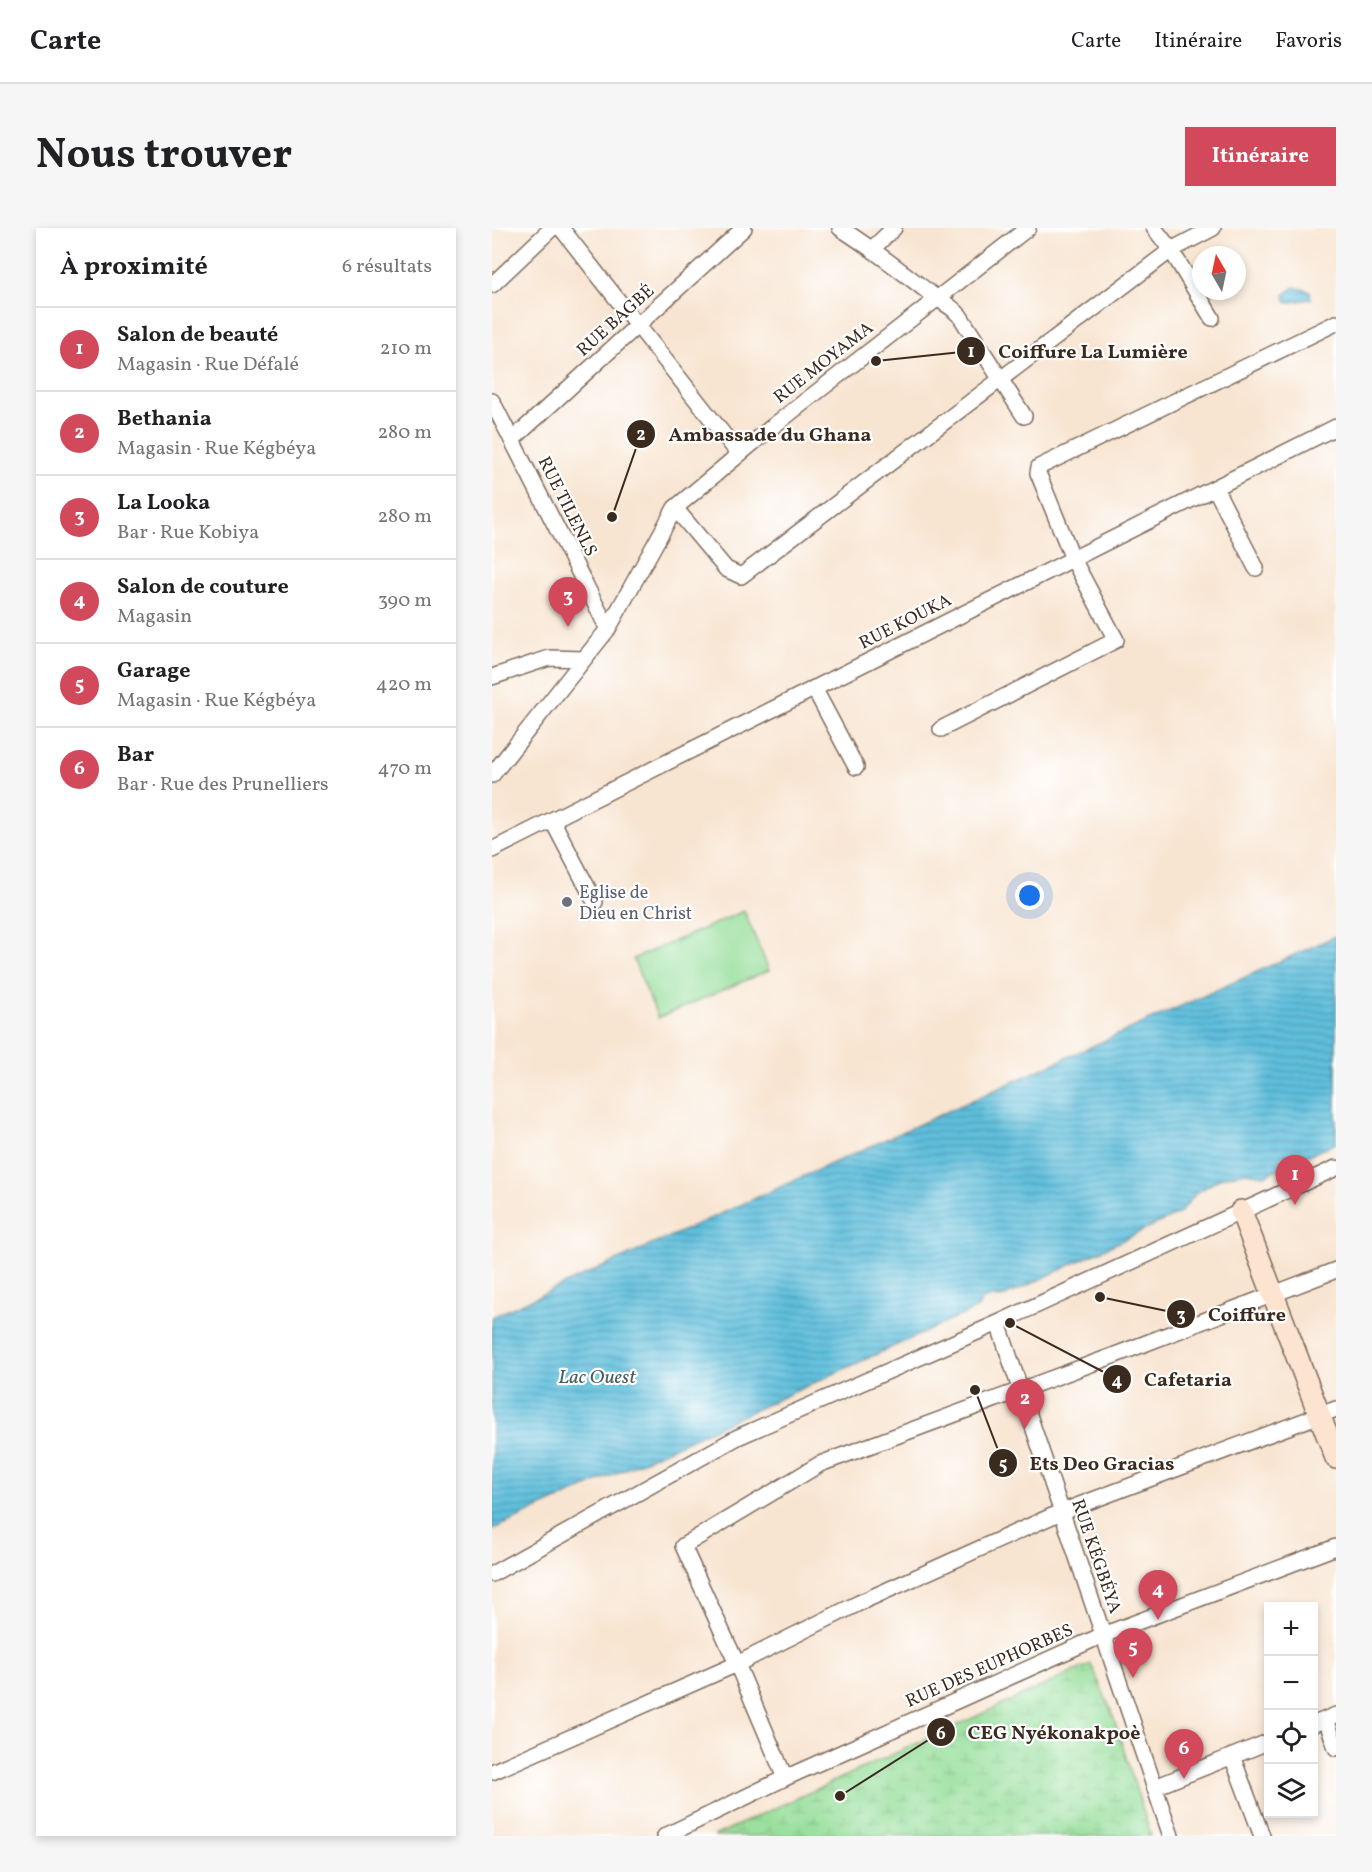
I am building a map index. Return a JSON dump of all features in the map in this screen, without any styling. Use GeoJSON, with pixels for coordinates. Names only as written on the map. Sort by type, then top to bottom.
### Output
{"type":"FeatureCollection","features":[{"type":"Feature","properties":{"kind":"street"},"geometry":{"type":"LineString","coordinates":[[492,285],[552,228]]}},
{"type":"Feature","properties":{"kind":"street"},"geometry":{"type":"LineString","coordinates":[[561,228],[739,454]]}},
{"type":"Feature","properties":{"kind":"street","name":"RUE BAGBÉ"},"geometry":{"type":"LineString","coordinates":[[513,439],[744,228]]}},
{"type":"Feature","properties":{"kind":"street"},"geometry":{"type":"LineString","coordinates":[[840,228],[872,249],[936,298],[949,303],[960,315],[1024,416]]}},
{"type":"Feature","properties":{"kind":"street"},"geometry":{"type":"LineString","coordinates":[[872,249],[894,228]]}},
{"type":"Feature","properties":{"kind":"street","name":"RUE MOYAMA"},"geometry":{"type":"LineString","coordinates":[[492,775],[608,628],[675,508],[739,454],[1028,228]]}},
{"type":"Feature","properties":{"kind":"street"},"geometry":{"type":"LineString","coordinates":[[1154,228],[1171,250],[1212,318]]}},
{"type":"Feature","properties":{"kind":"street"},"geometry":{"type":"LineString","coordinates":[[675,508],[726,569],[741,576],[1171,250],[1213,228]]}},
{"type":"Feature","properties":{"kind":"street"},"geometry":{"type":"LineString","coordinates":[[941,729],[1116,640],[1073,559],[1038,472],[1040,467],[1336,323]]}},
{"type":"Feature","properties":{"kind":"street","name":"RUE TILENLS"},"geometry":{"type":"LineString","coordinates":[[492,401],[608,628]]}},
{"type":"Feature","properties":{"kind":"street","name":"RUE KOUKA"},"geometry":{"type":"LineString","coordinates":[[492,850],[1336,427]]}},
{"type":"Feature","properties":{"kind":"street"},"geometry":{"type":"LineString","coordinates":[[1215,488],[1256,568]]}},
{"type":"Feature","properties":{"kind":"street"},"geometry":{"type":"LineString","coordinates":[[492,677],[549,658],[584,658]]}},
{"type":"Feature","properties":{"kind":"street"},"geometry":{"type":"LineString","coordinates":[[814,688],[856,767]]}},
{"type":"Feature","properties":{"kind":"street"},"geometry":{"type":"LineString","coordinates":[[552,820],[595,902]]}},
{"type":"Feature","properties":{"kind":"street"},"geometry":{"type":"LineString","coordinates":[[492,1574],[738,1437],[998,1323],[1336,1168]]}},
{"type":"Feature","properties":{"kind":"street"},"geometry":{"type":"LineString","coordinates":[[1241,1211],[1272,1293],[1328,1412],[1336,1458]]}},
{"type":"Feature","properties":{"kind":"street"},"geometry":{"type":"LineString","coordinates":[[784,1778],[683,1546],[820,1464],[1110,1357],[1336,1270]]}},
{"type":"Feature","properties":{"kind":"street","name":"RUE KÉGBÉYA"},"geometry":{"type":"LineString","coordinates":[[998,1323],[1171,1836]]}},
{"type":"Feature","properties":{"kind":"street"},"geometry":{"type":"LineString","coordinates":[[492,1772],[736,1664],[859,1604],[1062,1512],[1328,1412]]}},
{"type":"Feature","properties":{"kind":"street","name":"RUE DES EUPHORBES"},"geometry":{"type":"LineString","coordinates":[[665,1836],[784,1778],[1103,1635],[1336,1547]]}},
{"type":"Feature","properties":{"kind":"street"},"geometry":{"type":"LineString","coordinates":[[1325,1719],[1336,1748]]}},
{"type":"Feature","properties":{"kind":"street"},"geometry":{"type":"LineString","coordinates":[[1155,1787],[1264,1744]]}},
{"type":"Feature","properties":{"kind":"street"},"geometry":{"type":"LineString","coordinates":[[1232,1756],[1262,1836]]}},
{"type":"Feature","properties":{"kind":"green space"},"geometry":{"type":"Polygon","coordinates":[[[744,911],[769,970],[658,1018],[633,959],[744,911]]]}},
{"type":"Feature","properties":{"kind":"green space"},"geometry":{"type":"Polygon","coordinates":[[[1091,1664],[1112,1713],[1151,1836],[714,1836],[1091,1664]]]}},
{"type":"Feature","properties":{"kind":"water"},"geometry":{"type":"Polygon","coordinates":[[[1294,287],[1310,291],[1311,299],[1287,303],[1284,295],[1294,287]]]}},
{"type":"Feature","properties":{"kind":"water","name":"Lac Ouest"},"geometry":{"type":"Polygon","coordinates":[[[1336,936],[1336,1143],[1265,1175],[1246,1172],[1222,1177],[1196,1193],[1180,1213],[1001,1298],[992,1297],[982,1300],[978,1308],[492,1530],[492,1317],[1336,936]]]}},
{"type":"Feature","properties":{"kind":"place","name":"Coiffure La Lumière"},"geometry":{"type":"Point","coordinates":[876,361]}},
{"type":"Feature","properties":{"kind":"place","name":"Ambassade du Ghana"},"geometry":{"type":"Point","coordinates":[612,517]}},
{"type":"Feature","properties":{"kind":"place","name":"La Looka"},"geometry":{"type":"Point","coordinates":[568,627]}},
{"type":"Feature","properties":{"kind":"place","name":"Eglise de Dieu en Christ"},"geometry":{"type":"Point","coordinates":[567,902]}},
{"type":"Feature","properties":{"kind":"place","name":"Salon de beauté"},"geometry":{"type":"Point","coordinates":[1295,1205]}},
{"type":"Feature","properties":{"kind":"place","name":"Coiffure"},"geometry":{"type":"Point","coordinates":[1100,1297]}},
{"type":"Feature","properties":{"kind":"place","name":"Cafetaria"},"geometry":{"type":"Point","coordinates":[1010,1323]}},
{"type":"Feature","properties":{"kind":"place","name":"Ets Deo Gracias"},"geometry":{"type":"Point","coordinates":[975,1390]}},
{"type":"Feature","properties":{"kind":"place","name":"Bethania"},"geometry":{"type":"Point","coordinates":[1025,1429]}},
{"type":"Feature","properties":{"kind":"place","name":"Salon de couture"},"geometry":{"type":"Point","coordinates":[1158,1620]}},
{"type":"Feature","properties":{"kind":"place","name":"Garage"},"geometry":{"type":"Point","coordinates":[1133,1678]}},
{"type":"Feature","properties":{"kind":"place","name":"Bar"},"geometry":{"type":"Point","coordinates":[1184,1779]}},
{"type":"Feature","properties":{"kind":"place","name":"CEG Nyékonakpoè"},"geometry":{"type":"Point","coordinates":[840,1796]}}]}
